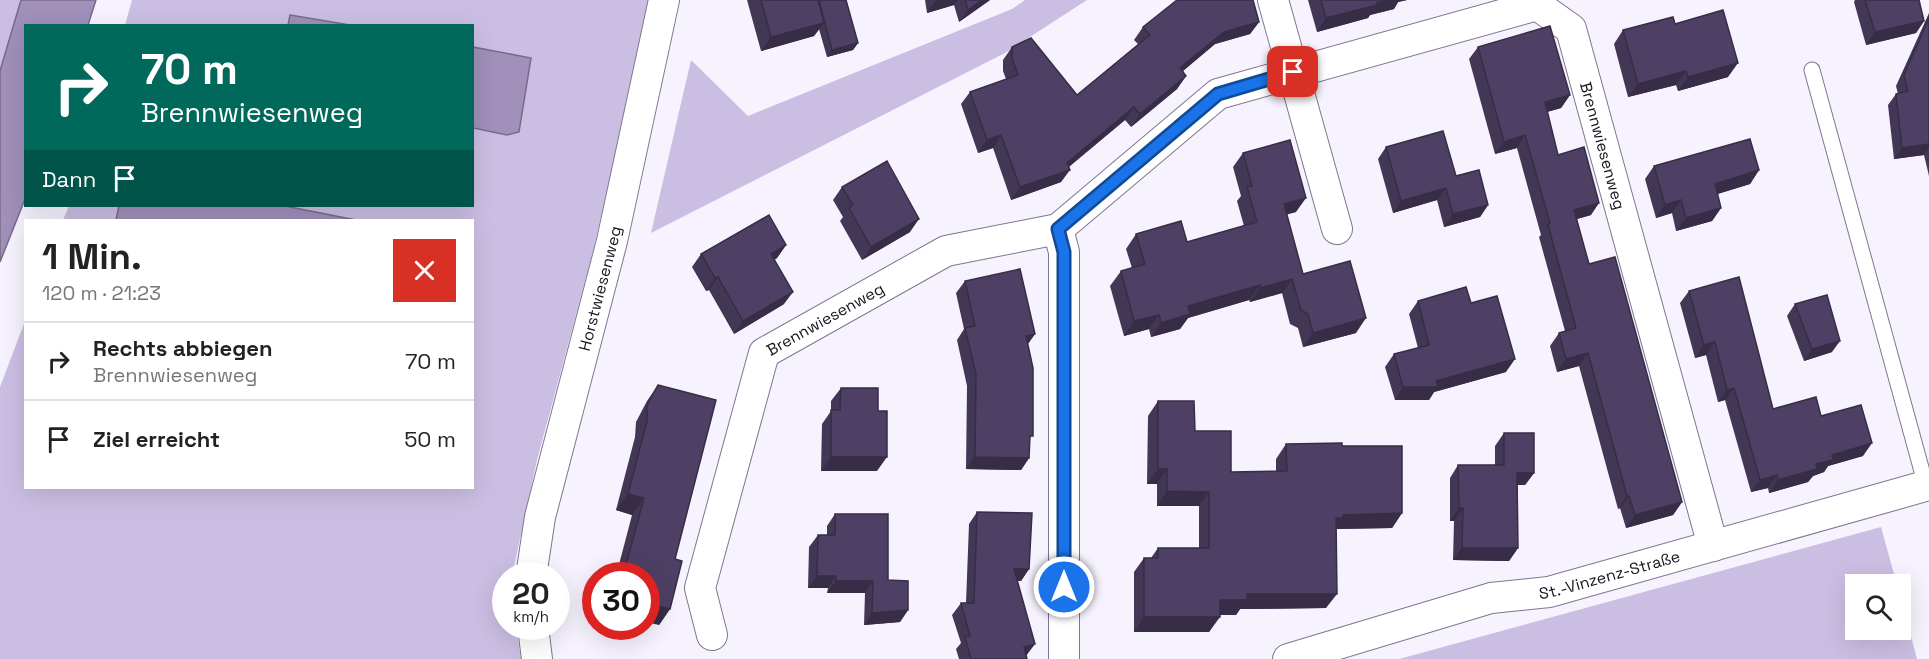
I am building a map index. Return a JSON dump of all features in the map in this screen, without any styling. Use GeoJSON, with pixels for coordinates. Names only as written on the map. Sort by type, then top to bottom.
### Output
{"type":"FeatureCollection","features":[{"type":"Feature","properties":{"kind":"street","name":"Horstwiesenweg"},"geometry":{"type":"LineString","coordinates":[[533,562],[540,517],[612,241],[664,0]]}},
{"type":"Feature","properties":{"kind":"street"},"geometry":{"type":"LineString","coordinates":[[1273,0],[1337,228]]}},
{"type":"Feature","properties":{"kind":"street","name":"Brennwiesenweg"},"geometry":{"type":"LineString","coordinates":[[712,635],[700,588],[764,353],[946,251],[1058,229],[1218,94],[1537,5],[1570,29],[1713,546]]}},
{"type":"Feature","properties":{"kind":"street"},"geometry":{"type":"LineString","coordinates":[[1058,229],[1064,252],[1064,659]]}},
{"type":"Feature","properties":{"kind":"street","name":"St.-Vinzenz-Straße"},"geometry":{"type":"LineString","coordinates":[[1288,659],[1491,598],[1549,592],[1928,486]]}},
{"type":"Feature","properties":{"kind":"street"},"geometry":{"type":"LineString","coordinates":[[535,640],[537,659]]}},
{"type":"Feature","properties":{"kind":"lane"},"geometry":{"type":"LineString","coordinates":[[1812,70],[1928,486]]}},
{"type":"Feature","properties":{"kind":"shaded area"},"geometry":{"type":"Polygon","coordinates":[[[0,0],[21,0],[0,71],[0,0]]]}},
{"type":"Feature","properties":{"kind":"shaded area"},"geometry":{"type":"Polygon","coordinates":[[[21,0],[96,0],[88,24],[24,24],[24,202],[0,262],[0,71],[21,0]]]}},
{"type":"Feature","properties":{"kind":"shaded area"},"geometry":{"type":"Polygon","coordinates":[[[132,0],[650,0],[650,9],[592,255],[537,460],[515,562],[492,562],[492,640],[518,640],[521,659],[0,659],[0,387],[24,324],[24,489],[474,489],[474,219],[63,219],[69,207],[474,207],[474,24],[125,24],[132,0]]]}},
{"type":"Feature","properties":{"kind":"shaded area"},"geometry":{"type":"Polygon","coordinates":[[[1025,0],[1087,0],[1005,53],[651,233],[691,60],[748,116],[1012,9],[1025,0]]]}},
{"type":"Feature","properties":{"kind":"shaded area"},"geometry":{"type":"Polygon","coordinates":[[[290,15],[344,24],[288,24],[290,15]]]}},
{"type":"Feature","properties":{"kind":"shaded area"},"geometry":{"type":"Polygon","coordinates":[[[474,47],[531,58],[519,132],[507,135],[474,128],[474,47]]]}},
{"type":"Feature","properties":{"kind":"shaded area"},"geometry":{"type":"Polygon","coordinates":[[[119,207],[290,207],[351,219],[116,219],[119,207]]]}},
{"type":"Feature","properties":{"kind":"shaded area"},"geometry":{"type":"Polygon","coordinates":[[[1881,527],[1894,574],[1845,574],[1845,640],[1911,640],[1911,636],[1917,659],[1399,659],[1881,527]]]}},
{"type":"Feature","properties":{"kind":"building"},"geometry":{"type":"Polygon","coordinates":[[[761,0],[818,0],[824,23],[771,37],[761,0]]]}},
{"type":"Feature","properties":{"kind":"building"},"geometry":{"type":"Polygon","coordinates":[[[819,0],[846,0],[858,43],[832,50],[819,0]]]}},
{"type":"Feature","properties":{"kind":"building"},"geometry":{"type":"Polygon","coordinates":[[[965,0],[982,0],[968,10],[965,0]]]}},
{"type":"Feature","properties":{"kind":"building"},"geometry":{"type":"Polygon","coordinates":[[[1177,0],[1253,0],[1259,22],[1224,32],[1180,68],[1186,76],[1140,114],[1134,107],[1067,163],[1070,170],[1020,187],[1001,135],[987,140],[970,92],[1018,75],[1012,58],[1012,47],[1031,38],[1077,95],[1150,35],[1143,27],[1177,0]]]}},
{"type":"Feature","properties":{"kind":"building"},"geometry":{"type":"Polygon","coordinates":[[[1321,0],[1387,0],[1377,5],[1326,18],[1321,0]]]}},
{"type":"Feature","properties":{"kind":"building"},"geometry":{"type":"Polygon","coordinates":[[[1865,0],[1919,0],[1924,21],[1875,32],[1865,0]]]}},
{"type":"Feature","properties":{"kind":"building"},"geometry":{"type":"Polygon","coordinates":[[[1723,10],[1738,63],[1688,77],[1686,71],[1638,84],[1623,30],[1673,17],[1675,24],[1723,10]]]}},
{"type":"Feature","properties":{"kind":"building"},"geometry":{"type":"Polygon","coordinates":[[[1929,18],[1929,144],[1902,148],[1896,94],[1908,91],[1904,75],[1929,18]]]}},
{"type":"Feature","properties":{"kind":"building"},"geometry":{"type":"Polygon","coordinates":[[[1550,26],[1570,95],[1545,102],[1558,155],[1584,147],[1599,203],[1574,210],[1589,264],[1615,257],[1682,502],[1635,515],[1629,496],[1627,496],[1588,353],[1566,359],[1559,333],[1576,328],[1525,135],[1504,142],[1478,47],[1550,26]]]}},
{"type":"Feature","properties":{"kind":"building"},"geometry":{"type":"Polygon","coordinates":[[[1443,131],[1456,176],[1479,170],[1488,205],[1453,214],[1446,188],[1401,201],[1386,147],[1443,131]]]}},
{"type":"Feature","properties":{"kind":"building"},"geometry":{"type":"Polygon","coordinates":[[[1750,139],[1759,170],[1715,184],[1721,208],[1686,218],[1681,200],[1665,205],[1654,166],[1750,139]]]}},
{"type":"Feature","properties":{"kind":"building"},"geometry":{"type":"Polygon","coordinates":[[[1290,140],[1306,198],[1284,204],[1303,274],[1350,261],[1366,318],[1313,333],[1308,314],[1301,310],[1292,279],[1260,288],[1260,285],[1188,306],[1190,314],[1161,323],[1159,315],[1134,321],[1121,271],[1145,264],[1136,234],[1181,221],[1187,242],[1257,222],[1247,187],[1252,186],[1243,153],[1290,140]]]}},
{"type":"Feature","properties":{"kind":"building"},"geometry":{"type":"Polygon","coordinates":[[[887,161],[919,219],[871,247],[849,208],[853,205],[842,187],[887,161]]]}},
{"type":"Feature","properties":{"kind":"building"},"geometry":{"type":"Polygon","coordinates":[[[769,215],[786,245],[771,254],[793,292],[743,321],[718,277],[715,278],[701,254],[769,215]]]}},
{"type":"Feature","properties":{"kind":"building"},"geometry":{"type":"Polygon","coordinates":[[[1020,269],[1035,334],[1026,336],[1033,368],[1033,436],[1030,436],[1029,458],[975,457],[976,374],[965,328],[975,326],[965,281],[1020,269]]]}},
{"type":"Feature","properties":{"kind":"building"},"geometry":{"type":"Polygon","coordinates":[[[1739,277],[1773,409],[1816,397],[1821,416],[1861,405],[1872,443],[1832,455],[1833,460],[1816,464],[1817,469],[1778,480],[1777,475],[1760,480],[1734,388],[1727,390],[1715,342],[1704,345],[1689,291],[1739,277]]]}},
{"type":"Feature","properties":{"kind":"building"},"geometry":{"type":"Polygon","coordinates":[[[1466,287],[1471,303],[1497,296],[1515,359],[1436,381],[1438,387],[1403,387],[1394,354],[1429,345],[1418,301],[1466,287]]]}},
{"type":"Feature","properties":{"kind":"building"},"geometry":{"type":"Polygon","coordinates":[[[1827,295],[1840,341],[1812,349],[1795,304],[1827,295]]]}},
{"type":"Feature","properties":{"kind":"building"},"geometry":{"type":"Polygon","coordinates":[[[658,385],[716,400],[675,559],[682,561],[670,609],[660,606],[660,562],[627,562],[644,498],[628,494],[647,421],[647,405],[658,385]]]}},
{"type":"Feature","properties":{"kind":"building"},"geometry":{"type":"Polygon","coordinates":[[[841,388],[878,388],[878,411],[887,411],[887,457],[831,457],[831,410],[840,410],[841,388]]]}},
{"type":"Feature","properties":{"kind":"building"},"geometry":{"type":"Polygon","coordinates":[[[1158,401],[1194,401],[1195,431],[1231,431],[1231,472],[1287,471],[1286,444],[1342,443],[1342,446],[1402,446],[1402,513],[1343,515],[1343,518],[1336,518],[1337,594],[1247,594],[1247,600],[1220,600],[1220,617],[1144,617],[1144,558],[1158,558],[1158,548],[1209,548],[1209,492],[1167,491],[1167,469],[1158,469],[1158,401]]]}},
{"type":"Feature","properties":{"kind":"building"},"geometry":{"type":"Polygon","coordinates":[[[1504,433],[1534,433],[1534,473],[1517,473],[1518,548],[1462,548],[1463,508],[1459,508],[1458,465],[1504,465],[1504,433]]]}},
{"type":"Feature","properties":{"kind":"building"},"geometry":{"type":"Polygon","coordinates":[[[977,512],[1032,513],[1029,569],[1014,569],[1035,644],[1024,647],[1027,659],[971,659],[965,637],[970,636],[961,603],[974,603],[977,512]]]}},
{"type":"Feature","properties":{"kind":"building"},"geometry":{"type":"Polygon","coordinates":[[[835,514],[888,514],[888,580],[908,581],[908,610],[872,613],[873,581],[836,581],[836,576],[817,576],[818,535],[835,535],[835,514]]]}},
{"type":"Feature","properties":{"kind":"route"},"geometry":{"type":"LineString","coordinates":[[1064,587],[1064,252],[1058,229],[1218,94],[1293,72]]}}]}
